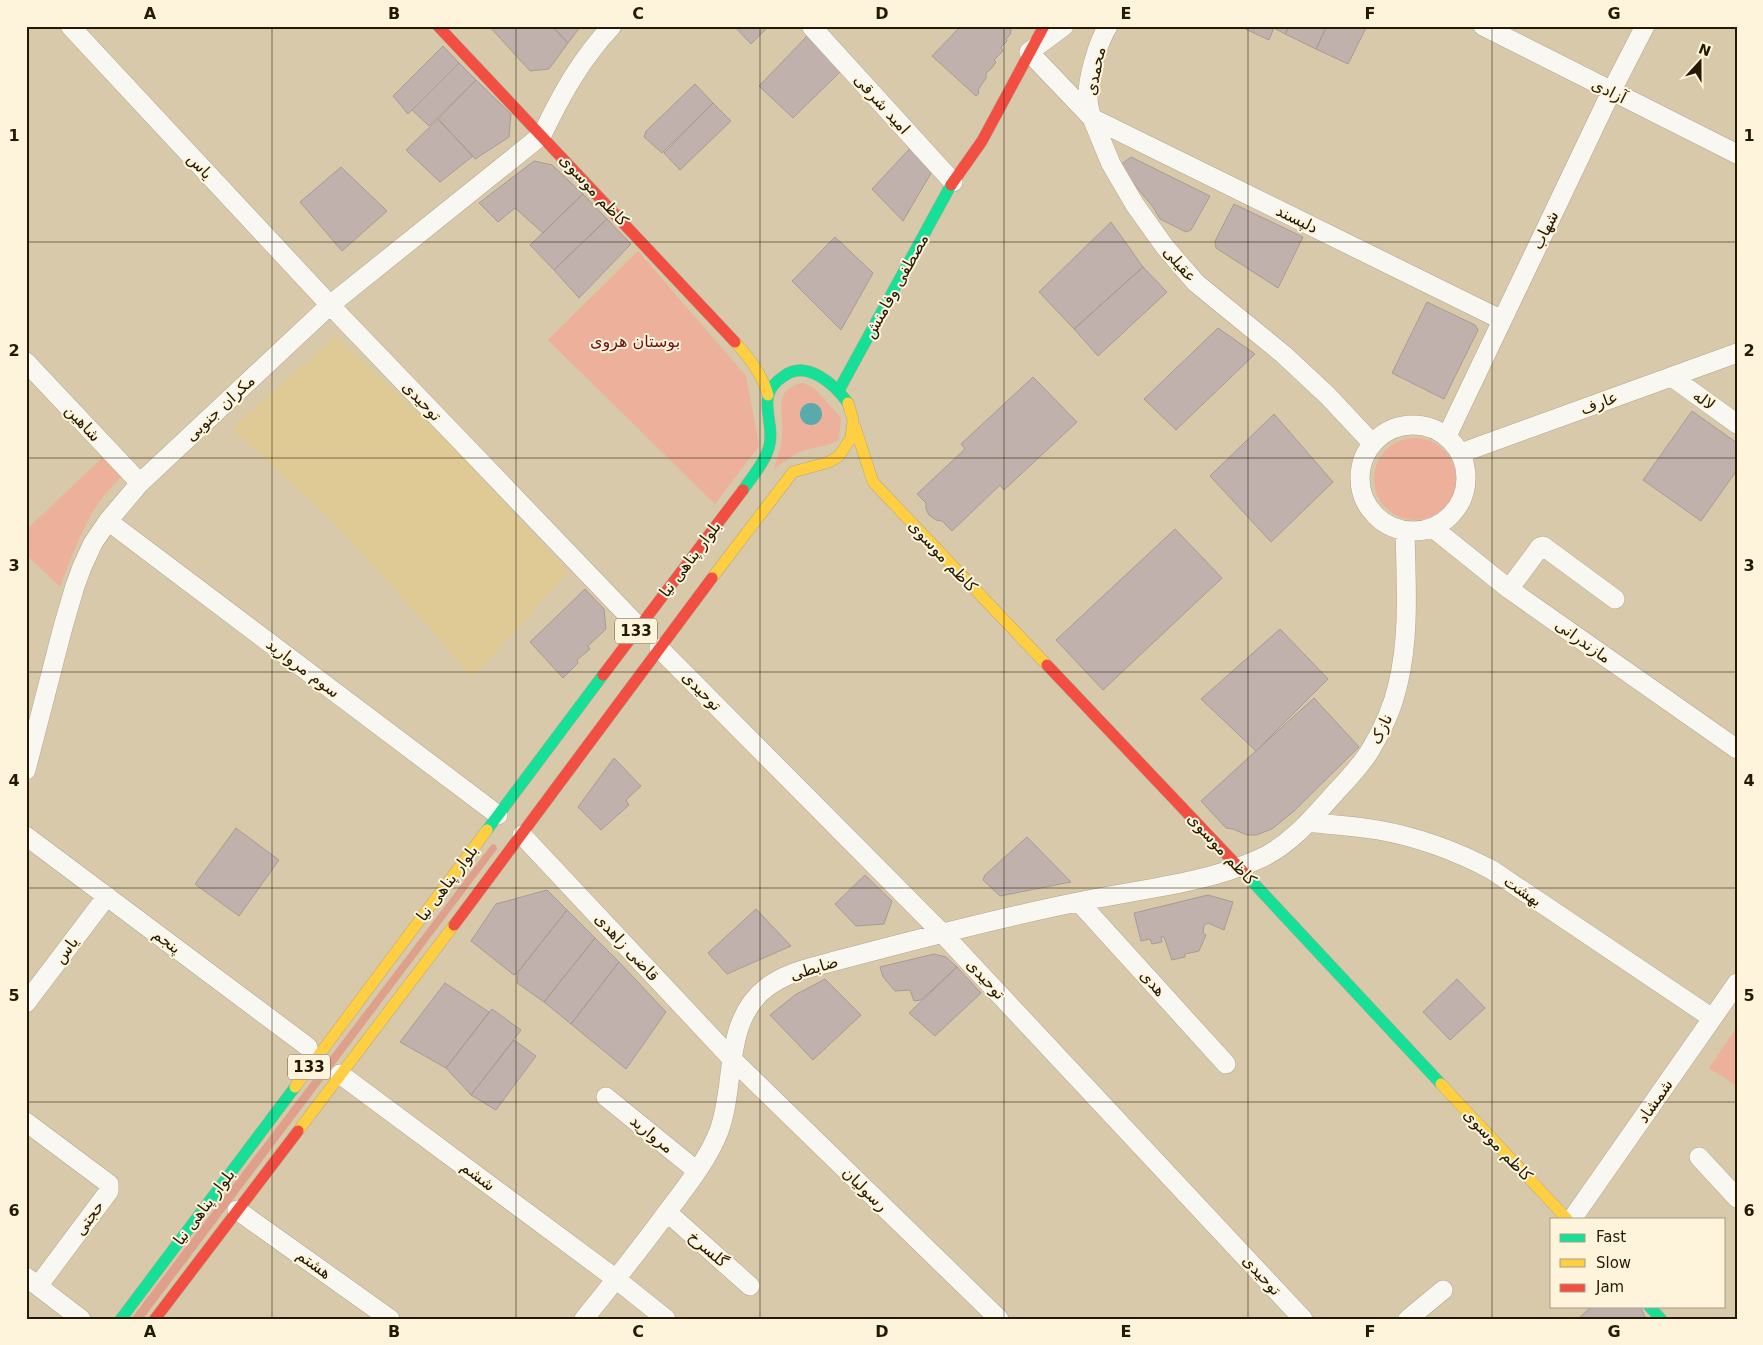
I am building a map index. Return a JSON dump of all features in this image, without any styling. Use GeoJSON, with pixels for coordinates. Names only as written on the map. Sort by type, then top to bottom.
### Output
{"type":"FeatureCollection","features":[{"type":"Feature","properties":{"kind":"main road","name":"کاظم موسوی"},"geometry":{"type":"LineString","coordinates":[[438,26],[542,134],[748,356],[764,382],[768,395]]}},
{"type":"Feature","properties":{"kind":"main road","name":"مصطفی وفامنش"},"geometry":{"type":"LineString","coordinates":[[839,390],[953,182],[982,141],[1044,26]]}},
{"type":"Feature","properties":{"kind":"main road","name":"مصطفی وفامنش"},"geometry":{"type":"LineString","coordinates":[[953,182],[967,141]]}},
{"type":"Feature","properties":{"kind":"main road"},"geometry":{"type":"LineString","coordinates":[[748,356],[762,361]]}},
{"type":"Feature","properties":{"kind":"main road"},"geometry":{"type":"LineString","coordinates":[[780,366],[824,377],[839,390],[849,406],[855,427]]}},
{"type":"Feature","properties":{"kind":"main road"},"geometry":{"type":"LineString","coordinates":[[768,395],[777,380],[789,373],[805,371]]}},
{"type":"Feature","properties":{"kind":"main road","name":"بلوار پناهی نیا"},"geometry":{"type":"LineString","coordinates":[[155,1319],[340,1074],[639,627],[747,484],[770,445],[770,427],[767,411],[768,395]]}},
{"type":"Feature","properties":{"kind":"main road","name":"کاظم موسوی"},"geometry":{"type":"LineString","coordinates":[[855,427],[873,482],[1239,867],[1566,1218]]}},
{"type":"Feature","properties":{"kind":"main road","name":"بلوار پناهی نیا"},"geometry":{"type":"LineString","coordinates":[[120,1319],[508,824],[659,648],[793,472],[801,468],[822,464],[838,457],[849,444],[855,427]]}},
{"type":"Feature","properties":{"kind":"main road"},"geometry":{"type":"LineString","coordinates":[[1651,1308],[1661,1319]]}},
{"type":"Feature","properties":{"kind":"street","name":"یاس"},"geometry":{"type":"LineString","coordinates":[[70,26],[330,305]]}},
{"type":"Feature","properties":{"kind":"street"},"geometry":{"type":"LineString","coordinates":[[542,134],[560,97],[578,67],[612,26]]}},
{"type":"Feature","properties":{"kind":"street","name":"امید شرقی"},"geometry":{"type":"LineString","coordinates":[[812,26],[953,182]]}},
{"type":"Feature","properties":{"kind":"street"},"geometry":{"type":"LineString","coordinates":[[1030,52],[1064,26]]}},
{"type":"Feature","properties":{"kind":"street","name":"محمدی"},"geometry":{"type":"LineString","coordinates":[[1092,118],[1088,98],[1090,79],[1108,26]]}},
{"type":"Feature","properties":{"kind":"street","name":"آزادی"},"geometry":{"type":"LineString","coordinates":[[1483,26],[1737,154]]}},
{"type":"Feature","properties":{"kind":"street","name":"شهاب"},"geometry":{"type":"LineString","coordinates":[[1447,436],[1611,92],[1645,26]]}},
{"type":"Feature","properties":{"kind":"street","name":"عقیلی"},"geometry":{"type":"LineString","coordinates":[[1030,52],[1092,118],[1110,164],[1135,204],[1171,254],[1196,283],[1283,354],[1328,396],[1372,443]]}},
{"type":"Feature","properties":{"kind":"street","name":"دلپسند"},"geometry":{"type":"LineString","coordinates":[[1092,118],[1502,320]]}},
{"type":"Feature","properties":{"kind":"street","name":"مکران جنوبی"},"geometry":{"type":"LineString","coordinates":[[26,770],[75,586],[93,543],[108,521],[140,483],[330,305],[542,134]]}},
{"type":"Feature","properties":{"kind":"street","name":"توحیدی"},"geometry":{"type":"LineString","coordinates":[[330,305],[639,627]]}},
{"type":"Feature","properties":{"kind":"street","name":"عارف"},"geometry":{"type":"LineString","coordinates":[[1461,453],[1737,352]]}},
{"type":"Feature","properties":{"kind":"street","name":"شاهین"},"geometry":{"type":"LineString","coordinates":[[26,362],[140,483]]}},
{"type":"Feature","properties":{"kind":"street","name":"لاله"},"geometry":{"type":"LineString","coordinates":[[1672,377],[1737,424]]}},
{"type":"Feature","properties":{"kind":"street"},"geometry":{"type":"LineString","coordinates":[[1416,424],[1432,427],[1447,436],[1461,453],[1467,470],[1466,488],[1460,505],[1449,519],[1433,528],[1422,531],[1405,531],[1394,528],[1379,519],[1368,507],[1361,491],[1360,474],[1364,457],[1372,443],[1385,432],[1400,426],[1416,424]]}},
{"type":"Feature","properties":{"kind":"street","name":"سوم مروارید"},"geometry":{"type":"LineString","coordinates":[[108,521],[508,824]]}},
{"type":"Feature","properties":{"kind":"street","name":"مازندرانی"},"geometry":{"type":"LineString","coordinates":[[1433,528],[1510,589],[1737,749]]}},
{"type":"Feature","properties":{"kind":"street","name":"نازک"},"geometry":{"type":"LineString","coordinates":[[1239,867],[1272,852],[1308,822],[1370,752],[1391,708],[1398,683],[1405,636],[1405,531]]}},
{"type":"Feature","properties":{"kind":"street"},"geometry":{"type":"LineString","coordinates":[[1510,589],[1540,547],[1543,546],[1615,599]]}},
{"type":"Feature","properties":{"kind":"street","name":"توحیدی"},"geometry":{"type":"LineString","coordinates":[[659,648],[942,933],[1303,1319]]}},
{"type":"Feature","properties":{"kind":"street","name":"بهشت"},"geometry":{"type":"LineString","coordinates":[[1308,822],[1378,830],[1410,837],[1469,858],[1492,870],[1712,1018]]}},
{"type":"Feature","properties":{"kind":"street","name":"قاضی زاهدی"},"geometry":{"type":"LineString","coordinates":[[508,824],[732,1059]]}},
{"type":"Feature","properties":{"kind":"street","name":"پنجم"},"geometry":{"type":"LineString","coordinates":[[26,836],[308,1047]]}},
{"type":"Feature","properties":{"kind":"street","name":"ضابطی"},"geometry":{"type":"LineString","coordinates":[[584,1319],[667,1212],[710,1152],[726,1110],[732,1059],[746,1012],[754,999],[766,988],[795,972],[942,933],[1079,902],[1200,879],[1239,867]]}},
{"type":"Feature","properties":{"kind":"street","name":"یاس"},"geometry":{"type":"LineString","coordinates":[[26,1004],[107,896]]}},
{"type":"Feature","properties":{"kind":"street","name":"هدی"},"geometry":{"type":"LineString","coordinates":[[1079,902],[1226,1064]]}},
{"type":"Feature","properties":{"kind":"street","name":"شمشاد"},"geometry":{"type":"LineString","coordinates":[[1573,1218],[1737,983]]}},
{"type":"Feature","properties":{"kind":"street","name":"رسولیان"},"geometry":{"type":"LineString","coordinates":[[732,1059],[999,1319]]}},
{"type":"Feature","properties":{"kind":"street","name":"ششم"},"geometry":{"type":"LineString","coordinates":[[340,1074],[616,1279],[666,1319]]}},
{"type":"Feature","properties":{"kind":"street","name":"مروارید"},"geometry":{"type":"LineString","coordinates":[[606,1097],[697,1171]]}},
{"type":"Feature","properties":{"kind":"street","name":"حجتی"},"geometry":{"type":"LineString","coordinates":[[26,1122],[109,1184],[109,1191],[32,1281]]}},
{"type":"Feature","properties":{"kind":"street"},"geometry":{"type":"LineString","coordinates":[[1699,1157],[1737,1198]]}},
{"type":"Feature","properties":{"kind":"street","name":"هشتم"},"geometry":{"type":"LineString","coordinates":[[237,1210],[390,1319]]}},
{"type":"Feature","properties":{"kind":"street","name":"گلسرخ"},"geometry":{"type":"LineString","coordinates":[[667,1212],[750,1286]]}},
{"type":"Feature","properties":{"kind":"street"},"geometry":{"type":"LineString","coordinates":[[32,1281],[81,1319]]}},
{"type":"Feature","properties":{"kind":"street"},"geometry":{"type":"LineString","coordinates":[[1408,1319],[1443,1290]]}},
{"type":"Feature","properties":{"kind":"shaded area"},"geometry":{"type":"Polygon","coordinates":[[[335,336],[436,429],[569,572],[473,677],[335,524],[232,429],[335,336]]]}},
{"type":"Feature","properties":{"kind":"shaded area"},"geometry":{"type":"Polygon","coordinates":[[[492,844],[496,845],[497,849],[143,1319],[131,1319],[492,844]]]}},
{"type":"Feature","properties":{"kind":"green space","name":"بوستان هروی"},"geometry":{"type":"Polygon","coordinates":[[[638,251],[746,376],[759,446],[715,504],[548,340],[638,251]]]}},
{"type":"Feature","properties":{"kind":"green space"},"geometry":{"type":"Polygon","coordinates":[[[803,383],[814,388],[841,418],[839,440],[801,452],[774,469],[782,438],[781,409],[783,396],[793,386],[803,383]]]}},
{"type":"Feature","properties":{"kind":"green space"},"geometry":{"type":"Polygon","coordinates":[[[1415,438],[1431,441],[1444,450],[1453,463],[1456,479],[1453,495],[1444,508],[1431,517],[1415,520],[1399,517],[1386,508],[1377,495],[1374,479],[1377,463],[1386,450],[1399,441],[1415,438]]]}},
{"type":"Feature","properties":{"kind":"green space"},"geometry":{"type":"Polygon","coordinates":[[[102,458],[121,477],[102,498],[88,521],[77,543],[60,587],[26,554],[26,530],[102,458]]]}},
{"type":"Feature","properties":{"kind":"green space"},"geometry":{"type":"Polygon","coordinates":[[[1737,1027],[1737,1086],[1709,1068],[1737,1027]]]}},
{"type":"Feature","properties":{"kind":"water"},"geometry":{"type":"Polygon","coordinates":[[[811,403],[819,406],[822,414],[819,422],[811,425],[803,422],[800,414],[803,406],[811,403]]]}},
{"type":"Feature","properties":{"kind":"building"},"geometry":{"type":"Polygon","coordinates":[[[489,26],[552,26],[568,43],[549,69],[530,71],[489,26]]]}},
{"type":"Feature","properties":{"kind":"building"},"geometry":{"type":"Polygon","coordinates":[[[552,26],[581,26],[568,43],[552,26]]]}},
{"type":"Feature","properties":{"kind":"building"},"geometry":{"type":"Polygon","coordinates":[[[734,26],[769,26],[751,44],[734,26]]]}},
{"type":"Feature","properties":{"kind":"building"},"geometry":{"type":"Polygon","coordinates":[[[961,26],[1009,26],[1011,30],[1010,35],[1006,39],[1007,41],[1001,47],[1003,51],[994,60],[996,62],[986,73],[986,78],[976,96],[932,56],[961,26]]]}},
{"type":"Feature","properties":{"kind":"building"},"geometry":{"type":"Polygon","coordinates":[[[1239,26],[1289,26],[1285,34],[1274,28],[1269,40],[1239,26]]]}},
{"type":"Feature","properties":{"kind":"building"},"geometry":{"type":"Polygon","coordinates":[[[1289,26],[1327,26],[1316,49],[1285,34],[1289,26]]]}},
{"type":"Feature","properties":{"kind":"building"},"geometry":{"type":"Polygon","coordinates":[[[1327,26],[1367,26],[1348,64],[1316,49],[1327,26]]]}},
{"type":"Feature","properties":{"kind":"building"},"geometry":{"type":"Polygon","coordinates":[[[811,32],[844,68],[793,118],[759,86],[811,32]]]}},
{"type":"Feature","properties":{"kind":"building"},"geometry":{"type":"Polygon","coordinates":[[[443,46],[459,63],[408,114],[393,96],[443,46]]]}},
{"type":"Feature","properties":{"kind":"building"},"geometry":{"type":"Polygon","coordinates":[[[459,63],[476,80],[429,126],[412,110],[459,63]]]}},
{"type":"Feature","properties":{"kind":"building"},"geometry":{"type":"Polygon","coordinates":[[[476,80],[511,114],[509,137],[475,159],[438,119],[476,80]]]}},
{"type":"Feature","properties":{"kind":"building"},"geometry":{"type":"Polygon","coordinates":[[[695,84],[713,103],[662,153],[644,137],[646,131],[695,84]]]}},
{"type":"Feature","properties":{"kind":"building"},"geometry":{"type":"Polygon","coordinates":[[[713,103],[731,121],[680,170],[664,153],[713,103]]]}},
{"type":"Feature","properties":{"kind":"building"},"geometry":{"type":"Polygon","coordinates":[[[438,119],[473,156],[440,182],[406,150],[438,119]]]}},
{"type":"Feature","properties":{"kind":"building"},"geometry":{"type":"Polygon","coordinates":[[[914,144],[934,168],[903,221],[872,189],[914,144]]]}},
{"type":"Feature","properties":{"kind":"building"},"geometry":{"type":"Polygon","coordinates":[[[1131,157],[1210,196],[1191,230],[1186,232],[1160,219],[1153,207],[1119,166],[1131,157]]]}},
{"type":"Feature","properties":{"kind":"building"},"geometry":{"type":"Polygon","coordinates":[[[534,161],[552,165],[583,194],[543,233],[515,208],[498,222],[479,203],[534,161]]]}},
{"type":"Feature","properties":{"kind":"building"},"geometry":{"type":"Polygon","coordinates":[[[341,167],[387,211],[342,251],[300,202],[341,167]]]}},
{"type":"Feature","properties":{"kind":"building"},"geometry":{"type":"Polygon","coordinates":[[[583,194],[607,219],[554,270],[530,245],[583,194]]]}},
{"type":"Feature","properties":{"kind":"building"},"geometry":{"type":"Polygon","coordinates":[[[1234,204],[1303,237],[1278,288],[1216,248],[1215,241],[1234,204]]]}},
{"type":"Feature","properties":{"kind":"building"},"geometry":{"type":"Polygon","coordinates":[[[607,219],[631,244],[579,298],[554,270],[607,219]]]}},
{"type":"Feature","properties":{"kind":"building"},"geometry":{"type":"Polygon","coordinates":[[[1111,222],[1143,267],[1074,329],[1039,292],[1111,222]]]}},
{"type":"Feature","properties":{"kind":"building"},"geometry":{"type":"Polygon","coordinates":[[[835,237],[873,273],[841,330],[792,281],[835,237]]]}},
{"type":"Feature","properties":{"kind":"building"},"geometry":{"type":"Polygon","coordinates":[[[1143,267],[1167,292],[1098,356],[1074,329],[1143,267]]]}},
{"type":"Feature","properties":{"kind":"building"},"geometry":{"type":"Polygon","coordinates":[[[1427,302],[1475,325],[1478,330],[1444,399],[1392,373],[1427,302]]]}},
{"type":"Feature","properties":{"kind":"building"},"geometry":{"type":"Polygon","coordinates":[[[1218,328],[1255,354],[1176,430],[1144,399],[1218,328]]]}},
{"type":"Feature","properties":{"kind":"building"},"geometry":{"type":"Polygon","coordinates":[[[1033,377],[1077,422],[1004,490],[1000,485],[952,531],[942,521],[936,520],[929,515],[926,503],[917,494],[965,449],[961,444],[1033,377]]]}},
{"type":"Feature","properties":{"kind":"building"},"geometry":{"type":"Polygon","coordinates":[[[1692,411],[1737,443],[1737,470],[1701,521],[1643,480],[1692,411]]]}},
{"type":"Feature","properties":{"kind":"building"},"geometry":{"type":"Polygon","coordinates":[[[1274,414],[1333,482],[1271,542],[1210,476],[1274,414]]]}},
{"type":"Feature","properties":{"kind":"building"},"geometry":{"type":"Polygon","coordinates":[[[1175,529],[1222,578],[1103,690],[1056,640],[1175,529]]]}},
{"type":"Feature","properties":{"kind":"building"},"geometry":{"type":"Polygon","coordinates":[[[585,589],[604,609],[606,629],[588,646],[590,649],[577,660],[578,663],[563,678],[530,642],[585,589]]]}},
{"type":"Feature","properties":{"kind":"building"},"geometry":{"type":"Polygon","coordinates":[[[1280,629],[1328,679],[1256,751],[1201,699],[1280,629]]]}},
{"type":"Feature","properties":{"kind":"building"},"geometry":{"type":"Polygon","coordinates":[[[1314,698],[1359,747],[1294,811],[1272,829],[1256,835],[1247,835],[1226,828],[1201,801],[1314,698]]]}},
{"type":"Feature","properties":{"kind":"building"},"geometry":{"type":"Polygon","coordinates":[[[614,758],[641,786],[626,800],[629,805],[601,830],[578,807],[614,758]]]}},
{"type":"Feature","properties":{"kind":"building"},"geometry":{"type":"Polygon","coordinates":[[[236,828],[279,860],[239,916],[195,884],[236,828]]]}},
{"type":"Feature","properties":{"kind":"building"},"geometry":{"type":"Polygon","coordinates":[[[1027,837],[1071,882],[1000,896],[983,880],[985,875],[1027,837]]]}},
{"type":"Feature","properties":{"kind":"building"},"geometry":{"type":"Polygon","coordinates":[[[865,875],[892,901],[884,924],[856,926],[835,904],[865,875]]]}},
{"type":"Feature","properties":{"kind":"building"},"geometry":{"type":"Polygon","coordinates":[[[547,890],[567,910],[514,975],[471,941],[496,904],[547,890]]]}},
{"type":"Feature","properties":{"kind":"building"},"geometry":{"type":"Polygon","coordinates":[[[1208,895],[1233,902],[1224,930],[1208,923],[1204,925],[1203,933],[1206,935],[1199,951],[1185,954],[1185,957],[1172,960],[1164,937],[1161,937],[1162,942],[1152,944],[1150,939],[1141,941],[1134,913],[1208,895]]]}},
{"type":"Feature","properties":{"kind":"building"},"geometry":{"type":"Polygon","coordinates":[[[756,909],[791,946],[727,974],[708,953],[756,909]]]}},
{"type":"Feature","properties":{"kind":"building"},"geometry":{"type":"Polygon","coordinates":[[[567,910],[595,938],[544,1002],[517,983],[518,972],[567,910]]]}},
{"type":"Feature","properties":{"kind":"building"},"geometry":{"type":"Polygon","coordinates":[[[595,938],[619,962],[571,1024],[544,1002],[595,938]]]}},
{"type":"Feature","properties":{"kind":"building"},"geometry":{"type":"Polygon","coordinates":[[[934,954],[946,957],[957,967],[921,1000],[914,1001],[910,990],[895,991],[883,977],[880,967],[934,954]]]}},
{"type":"Feature","properties":{"kind":"building"},"geometry":{"type":"Polygon","coordinates":[[[619,962],[666,1012],[626,1069],[571,1024],[619,962]]]}},
{"type":"Feature","properties":{"kind":"building"},"geometry":{"type":"Polygon","coordinates":[[[957,967],[981,993],[935,1036],[909,1013],[957,967]]]}},
{"type":"Feature","properties":{"kind":"building"},"geometry":{"type":"Polygon","coordinates":[[[825,979],[861,1015],[813,1060],[770,1015],[795,995],[825,979]]]}},
{"type":"Feature","properties":{"kind":"building"},"geometry":{"type":"Polygon","coordinates":[[[1457,979],[1485,1008],[1450,1040],[1423,1012],[1457,979]]]}},
{"type":"Feature","properties":{"kind":"building"},"geometry":{"type":"Polygon","coordinates":[[[445,983],[489,1012],[446,1068],[400,1042],[445,983]]]}},
{"type":"Feature","properties":{"kind":"building"},"geometry":{"type":"Polygon","coordinates":[[[492,1009],[521,1030],[471,1095],[446,1068],[492,1009]]]}},
{"type":"Feature","properties":{"kind":"building"},"geometry":{"type":"Polygon","coordinates":[[[514,1040],[536,1056],[496,1110],[471,1095],[514,1040]]]}},
{"type":"Feature","properties":{"kind":"building"},"geometry":{"type":"Polygon","coordinates":[[[1590,1308],[1641,1308],[1646,1319],[1578,1319],[1590,1308]]]}},
{"type":"Feature","properties":{"kind":"traffic: fast"},"geometry":{"type":"LineString","coordinates":[[839,390],[951,185]]}},
{"type":"Feature","properties":{"kind":"traffic: fast"},"geometry":{"type":"LineString","coordinates":[[743,490],[761,464],[769,447],[771,434],[767,403],[769,393],[778,380],[793,372],[811,372],[828,382],[848,403]]}},
{"type":"Feature","properties":{"kind":"traffic: fast"},"geometry":{"type":"LineString","coordinates":[[487,830],[603,675]]}},
{"type":"Feature","properties":{"kind":"traffic: fast"},"geometry":{"type":"LineString","coordinates":[[1248,877],[1441,1084]]}},
{"type":"Feature","properties":{"kind":"traffic: fast"},"geometry":{"type":"LineString","coordinates":[[121,1319],[295,1087]]}},
{"type":"Feature","properties":{"kind":"traffic: fast"},"geometry":{"type":"LineString","coordinates":[[1651,1308],[1661,1319]]}},
{"type":"Feature","properties":{"kind":"traffic: slow"},"geometry":{"type":"LineString","coordinates":[[735,342],[755,367],[768,395]]}},
{"type":"Feature","properties":{"kind":"traffic: slow"},"geometry":{"type":"LineString","coordinates":[[712,578],[793,472],[829,462],[839,456],[851,438],[853,420],[848,403]]}},
{"type":"Feature","properties":{"kind":"traffic: slow"},"geometry":{"type":"LineString","coordinates":[[855,427],[873,482],[1047,665]]}},
{"type":"Feature","properties":{"kind":"traffic: slow"},"geometry":{"type":"LineString","coordinates":[[295,1087],[487,830]]}},
{"type":"Feature","properties":{"kind":"traffic: slow"},"geometry":{"type":"LineString","coordinates":[[298,1131],[454,925]]}},
{"type":"Feature","properties":{"kind":"traffic: slow"},"geometry":{"type":"LineString","coordinates":[[1441,1084],[1566,1218]]}},
{"type":"Feature","properties":{"kind":"traffic: jam"},"geometry":{"type":"LineString","coordinates":[[438,26],[735,342]]}},
{"type":"Feature","properties":{"kind":"traffic: jam"},"geometry":{"type":"LineString","coordinates":[[951,185],[982,141],[1044,26]]}},
{"type":"Feature","properties":{"kind":"traffic: jam"},"geometry":{"type":"LineString","coordinates":[[603,675],[743,490]]}},
{"type":"Feature","properties":{"kind":"traffic: jam"},"geometry":{"type":"LineString","coordinates":[[454,925],[712,578]]}},
{"type":"Feature","properties":{"kind":"traffic: jam"},"geometry":{"type":"LineString","coordinates":[[1047,665],[1248,877]]}},
{"type":"Feature","properties":{"kind":"traffic: jam"},"geometry":{"type":"LineString","coordinates":[[155,1319],[298,1131]]}}]}
